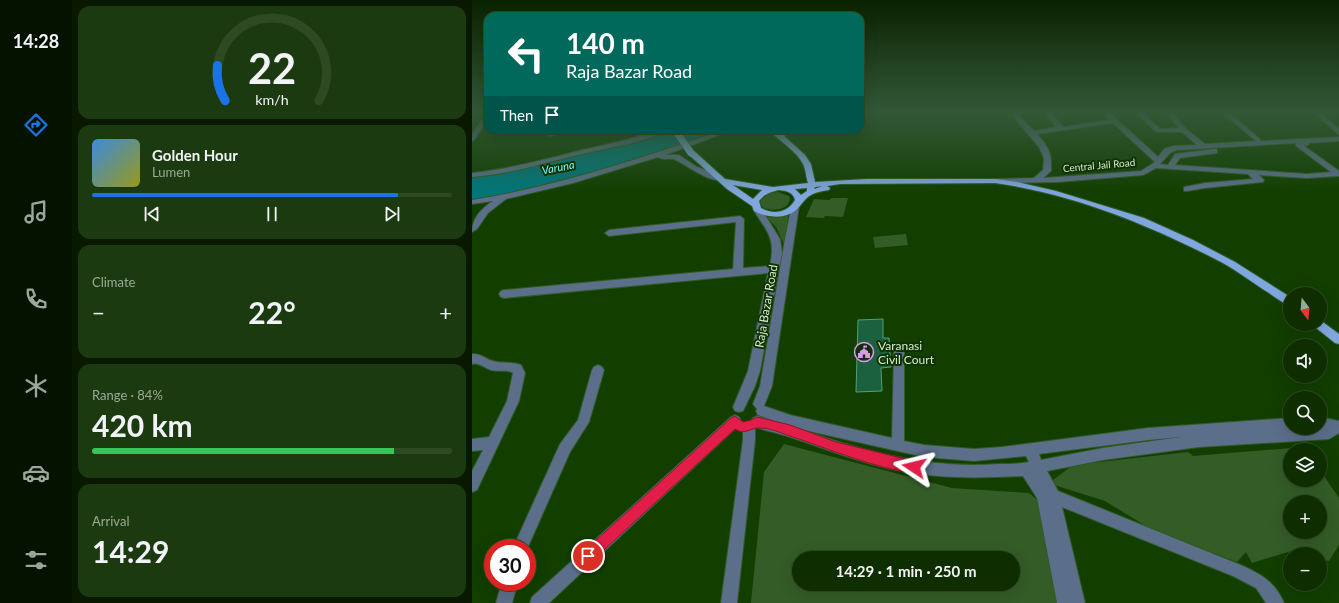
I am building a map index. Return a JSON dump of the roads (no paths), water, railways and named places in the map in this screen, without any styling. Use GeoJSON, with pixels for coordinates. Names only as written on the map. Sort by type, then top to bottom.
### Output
{"type":"FeatureCollection","features":[{"type":"Feature","properties":{"kind":"main road"},"geometry":{"type":"LineString","coordinates":[[681,139],[691,153],[720,179],[756,206],[760,211],[772,214],[785,212],[808,193],[812,185],[807,164],[784,139]]}},
{"type":"Feature","properties":{"kind":"main road"},"geometry":{"type":"LineString","coordinates":[[720,179],[740,185],[772,189],[785,188],[796,192],[797,203]]}},
{"type":"Feature","properties":{"kind":"main road","name":"Central Jail Road"},"geometry":{"type":"LineString","coordinates":[[785,188],[840,182],[995,181],[1017,184],[1056,193],[1141,220],[1190,242],[1232,264],[1283,297]]}},
{"type":"Feature","properties":{"kind":"main road"},"geometry":{"type":"LineString","coordinates":[[808,193],[837,186],[880,182]]}},
{"type":"Feature","properties":{"kind":"main road"},"geometry":{"type":"LineString","coordinates":[[756,206],[756,199],[761,194],[772,189]]}},
{"type":"Feature","properties":{"kind":"main road"},"geometry":{"type":"LineString","coordinates":[[1327,330],[1339,340]]}},
{"type":"Feature","properties":{"kind":"street"},"geometry":{"type":"LineString","coordinates":[[472,175],[492,173],[554,160],[635,139]]}},
{"type":"Feature","properties":{"kind":"street"},"geometry":{"type":"LineString","coordinates":[[472,202],[503,197],[578,179],[643,160],[703,139]]}},
{"type":"Feature","properties":{"kind":"street"},"geometry":{"type":"LineString","coordinates":[[1036,139],[1046,152],[1048,158],[1047,171],[1039,179]]}},
{"type":"Feature","properties":{"kind":"street"},"geometry":{"type":"LineString","coordinates":[[1131,139],[1155,165],[1307,176],[1338,174],[1298,145]]}},
{"type":"Feature","properties":{"kind":"street"},"geometry":{"type":"LineString","coordinates":[[1195,139],[1202,145]]}},
{"type":"Feature","properties":{"kind":"street"},"geometry":{"type":"LineString","coordinates":[[1220,145],[1231,142],[1272,139]]}},
{"type":"Feature","properties":{"kind":"street","name":"Central Jail Road"},"geometry":{"type":"LineString","coordinates":[[995,181],[1039,179],[1058,180],[1143,173],[1155,165],[1167,151],[1172,148],[1202,145],[1237,145],[1337,139]]}},
{"type":"Feature","properties":{"kind":"street"},"geometry":{"type":"LineString","coordinates":[[1170,167],[1178,156],[1198,153],[1339,142]]}},
{"type":"Feature","properties":{"kind":"street"},"geometry":{"type":"LineString","coordinates":[[643,160],[668,156],[676,157],[694,170],[720,179]]}},
{"type":"Feature","properties":{"kind":"street"},"geometry":{"type":"LineString","coordinates":[[1187,189],[1198,186],[1227,185],[1260,180],[1250,172]]}},
{"type":"Feature","properties":{"kind":"street"},"geometry":{"type":"LineString","coordinates":[[472,228],[479,222],[484,211],[503,197]]}},
{"type":"Feature","properties":{"kind":"street"},"geometry":{"type":"LineString","coordinates":[[729,603],[749,440],[766,386],[788,241],[797,203]]}},
{"type":"Feature","properties":{"kind":"street","name":"Raja Bazar Road"},"geometry":{"type":"LineString","coordinates":[[735,422],[734,414],[749,386],[754,371],[777,253],[776,239],[756,206]]}},
{"type":"Feature","properties":{"kind":"street"},"geometry":{"type":"LineString","coordinates":[[609,233],[740,219],[738,272]]}},
{"type":"Feature","properties":{"kind":"street"},"geometry":{"type":"LineString","coordinates":[[504,294],[773,269]]}},
{"type":"Feature","properties":{"kind":"street"},"geometry":{"type":"LineString","coordinates":[[898,445],[899,351]]}},
{"type":"Feature","properties":{"kind":"street"},"geometry":{"type":"LineString","coordinates":[[472,359],[478,358],[492,366],[514,367],[519,370],[517,388],[513,401],[472,485]]}},
{"type":"Feature","properties":{"kind":"street"},"geometry":{"type":"LineString","coordinates":[[523,539],[565,448],[583,422],[598,370]]}},
{"type":"Feature","properties":{"kind":"street"},"geometry":{"type":"LineString","coordinates":[[739,407],[747,402],[755,402],[757,416]]}},
{"type":"Feature","properties":{"kind":"street"},"geometry":{"type":"LineString","coordinates":[[757,416],[790,431],[836,448],[901,465],[952,471],[981,472],[1032,468],[1102,454],[1199,441],[1329,433],[1338,427]]}},
{"type":"Feature","properties":{"kind":"street"},"geometry":{"type":"LineString","coordinates":[[538,603],[735,422],[740,426],[757,416],[790,420],[924,451],[974,455],[1148,434],[1283,424]]}},
{"type":"Feature","properties":{"kind":"street"},"geometry":{"type":"LineString","coordinates":[[1327,424],[1338,427]]}},
{"type":"Feature","properties":{"kind":"street"},"geometry":{"type":"LineString","coordinates":[[472,445],[494,442]]}},
{"type":"Feature","properties":{"kind":"street"},"geometry":{"type":"LineString","coordinates":[[1029,449],[1032,468],[1043,496],[1065,603]]}},
{"type":"Feature","properties":{"kind":"street"},"geometry":{"type":"LineString","coordinates":[[1032,468],[1054,496],[1077,603]]}},
{"type":"Feature","properties":{"kind":"street"},"geometry":{"type":"LineString","coordinates":[[1054,496],[1238,570],[1261,583],[1276,603]]}},
{"type":"Feature","properties":{"kind":"street"},"geometry":{"type":"LineString","coordinates":[[504,603],[507,591]]}},
{"type":"Feature","properties":{"kind":"water","name":"Varuna"},"geometry":{"type":"Polygon","coordinates":[[[628,139],[703,139],[673,150],[496,198],[472,201],[472,173],[525,165],[628,139]]]}},
{"type":"Feature","properties":{"kind":"place","name":"Varanasi Civil Court"},"geometry":{"type":"Point","coordinates":[864,352]}}]}
